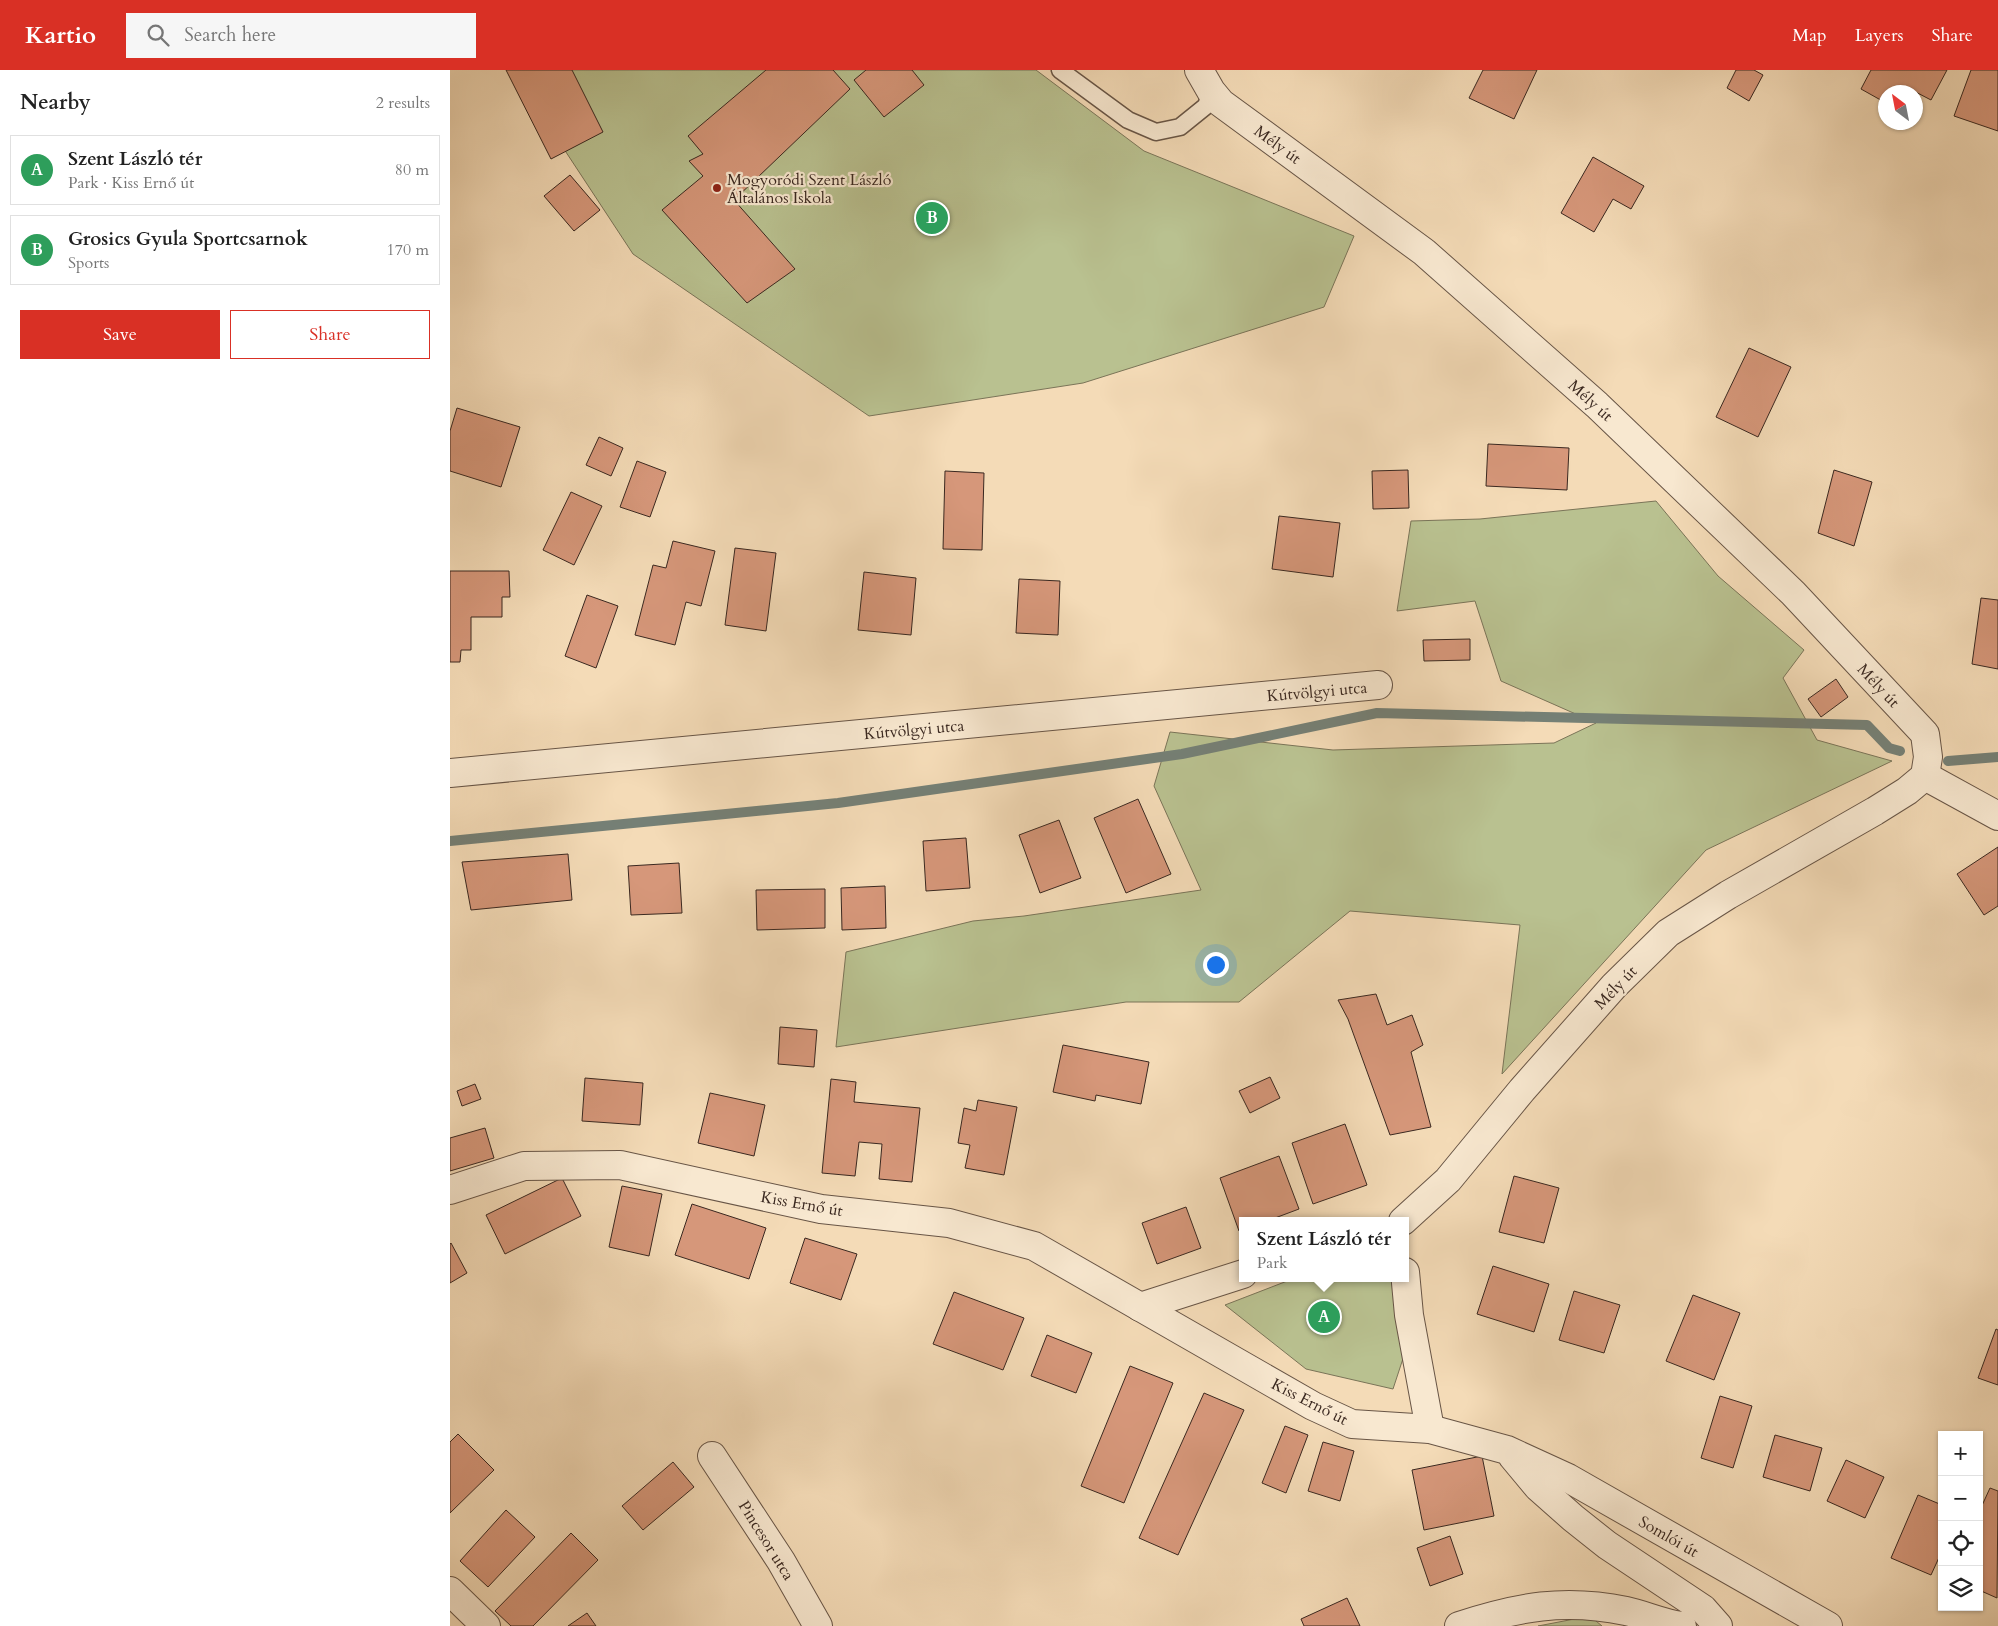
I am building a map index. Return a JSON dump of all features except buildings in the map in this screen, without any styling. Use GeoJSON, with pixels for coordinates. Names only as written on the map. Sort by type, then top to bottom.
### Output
{"type":"FeatureCollection","features":[{"type":"Feature","properties":{"kind":"street","name":"Mély út"},"geometry":{"type":"LineString","coordinates":[[1205,81],[1221,102],[1424,252],[1597,404],[1793,593],[1925,734],[1928,758],[1925,776],[1875,811],[1728,895],[1668,934],[1607,994],[1522,1090],[1448,1180],[1406,1217]]}},
{"type":"Feature","properties":{"kind":"street","name":"Kútvölgyi utca"},"geometry":{"type":"LineString","coordinates":[[450,773],[1378,685]]}},
{"type":"Feature","properties":{"kind":"street"},"geometry":{"type":"LineString","coordinates":[[1925,776],[1998,816]]}},
{"type":"Feature","properties":{"kind":"street","name":"Kiss Ernő út"},"geometry":{"type":"LineString","coordinates":[[450,1190],[524,1166],[620,1165],[821,1209],[949,1222],[1034,1246],[1313,1406],[1352,1424],[1430,1429]]}},
{"type":"Feature","properties":{"kind":"street"},"geometry":{"type":"LineString","coordinates":[[1140,1307],[1239,1275]]}},
{"type":"Feature","properties":{"kind":"street"},"geometry":{"type":"LineString","coordinates":[[1406,1282],[1409,1315],[1430,1429]]}},
{"type":"Feature","properties":{"kind":"street","name":"Somlói út"},"geometry":{"type":"LineString","coordinates":[[1430,1429],[1507,1450],[1568,1478],[1828,1626]]}},
{"type":"Feature","properties":{"kind":"street"},"geometry":{"type":"LineString","coordinates":[[1507,1450],[1538,1487],[1574,1518],[1607,1545],[1703,1609],[1718,1626]]}},
{"type":"Feature","properties":{"kind":"street","name":"Pincesor utca"},"geometry":{"type":"LineString","coordinates":[[712,1456],[781,1561],[818,1626]]}},
{"type":"Feature","properties":{"kind":"street"},"geometry":{"type":"LineString","coordinates":[[450,1591],[486,1626]]}},
{"type":"Feature","properties":{"kind":"street"},"geometry":{"type":"LineString","coordinates":[[1459,1626],[1539,1606],[1584,1605],[1626,1612],[1682,1626]]}},
{"type":"Feature","properties":{"kind":"lane"},"geometry":{"type":"LineString","coordinates":[[1060,70],[1128,120],[1156,132],[1180,127],[1206,106],[1205,81]]}},
{"type":"Feature","properties":{"kind":"green space"},"geometry":{"type":"Polygon","coordinates":[[[512,70],[1036,70],[1144,151],[1354,236],[1324,307],[1083,383],[869,416],[633,254],[512,70]]]}},
{"type":"Feature","properties":{"kind":"green space"},"geometry":{"type":"Polygon","coordinates":[[[1656,501],[1718,576],[1804,650],[1783,678],[1817,740],[1892,761],[1706,850],[1502,1074],[1520,925],[1350,911],[1239,1002],[1126,1002],[836,1047],[846,952],[973,921],[1024,916],[1201,890],[1154,786],[1170,732],[1333,750],[1554,743],[1596,723],[1501,681],[1475,601],[1397,611],[1411,521],[1480,519],[1656,501]]]}},
{"type":"Feature","properties":{"kind":"green space"},"geometry":{"type":"Polygon","coordinates":[[[1285,1282],[1394,1282],[1413,1328],[1393,1389],[1306,1369],[1225,1305],[1285,1282]]]}},
{"type":"Feature","properties":{"kind":"green space"},"geometry":{"type":"Polygon","coordinates":[[[1590,1616],[1602,1626],[1538,1626],[1590,1616]]]}},
{"type":"Feature","properties":{"kind":"waterway"},"geometry":{"type":"LineString","coordinates":[[450,841],[838,803],[1182,754],[1377,713],[1867,725],[1889,748],[1900,751]]}},
{"type":"Feature","properties":{"kind":"waterway"},"geometry":{"type":"LineString","coordinates":[[1948,761],[1998,757]]}},
{"type":"Feature","properties":{"kind":"place","name":"Mogyoródi Szent László Általános Iskola"},"geometry":{"type":"Point","coordinates":[717,188]}},
{"type":"Feature","properties":{"kind":"place","name":"Grosics Gyula Sportcsarnok"},"geometry":{"type":"Point","coordinates":[932,218]}},
{"type":"Feature","properties":{"kind":"place","name":"Szent László tér"},"geometry":{"type":"Point","coordinates":[1324,1317]}}]}
